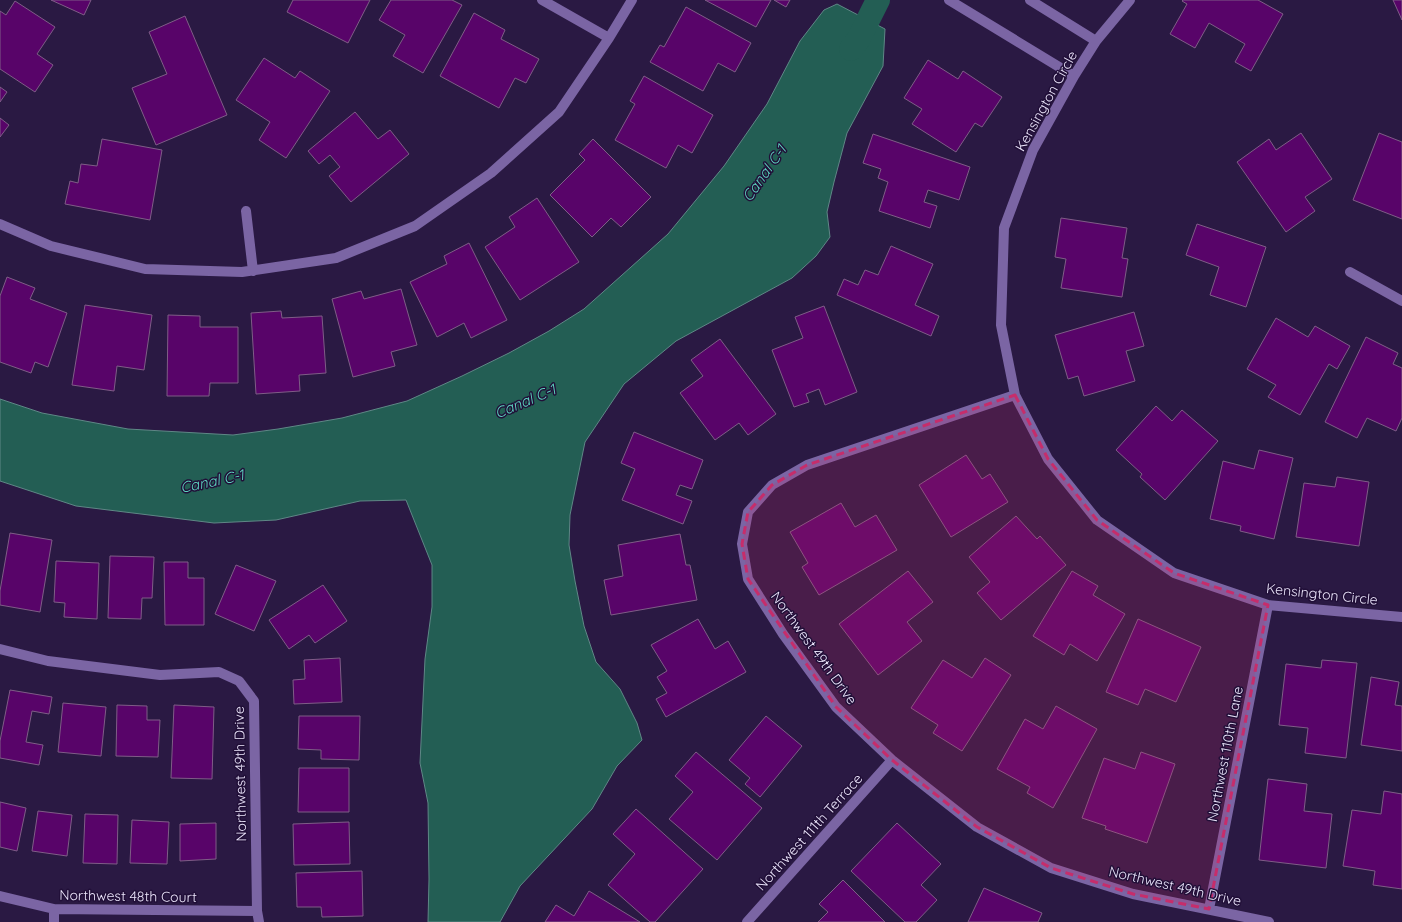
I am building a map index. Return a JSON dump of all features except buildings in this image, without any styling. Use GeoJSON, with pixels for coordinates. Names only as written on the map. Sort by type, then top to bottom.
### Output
{"type":"FeatureCollection","features":[{"type":"Feature","properties":{"kind":"street"},"geometry":{"type":"LineString","coordinates":[[542,0],[609,38]]}},
{"type":"Feature","properties":{"kind":"street"},"geometry":{"type":"LineString","coordinates":[[0,224],[51,246],[145,269],[242,272],[336,258],[415,226],[491,173],[559,112],[609,38],[632,0]]}},
{"type":"Feature","properties":{"kind":"street"},"geometry":{"type":"LineString","coordinates":[[949,0],[1074,76]]}},
{"type":"Feature","properties":{"kind":"street"},"geometry":{"type":"LineString","coordinates":[[1030,0],[1096,42]]}},
{"type":"Feature","properties":{"kind":"street","name":"Kensington Circle"},"geometry":{"type":"LineString","coordinates":[[1130,0],[1096,42],[1074,76],[1033,150],[1004,228],[1001,324],[1015,395],[1048,459],[1098,520],[1174,573],[1268,605],[1401,615]]}},
{"type":"Feature","properties":{"kind":"street"},"geometry":{"type":"LineString","coordinates":[[246,211],[253,271]]}},
{"type":"Feature","properties":{"kind":"street"},"geometry":{"type":"LineString","coordinates":[[1350,272],[1402,301]]}},
{"type":"Feature","properties":{"kind":"street","name":"Northwest 49th Drive"},"geometry":{"type":"LineString","coordinates":[[1015,395],[807,465],[772,485],[748,512],[742,544],[748,579],[784,634],[836,707],[892,760],[977,827],[1051,868],[1133,894],[1269,922]]}},
{"type":"Feature","properties":{"kind":"street","name":"Northwest 110th Lane"},"geometry":{"type":"LineString","coordinates":[[1209,909],[1268,605]]}},
{"type":"Feature","properties":{"kind":"street","name":"Northwest 49th Drive"},"geometry":{"type":"LineString","coordinates":[[0,649],[48,661],[160,675],[218,672],[239,681],[254,701],[258,922]]}},
{"type":"Feature","properties":{"kind":"street","name":"Northwest 111th Terrace"},"geometry":{"type":"LineString","coordinates":[[747,922],[892,760]]}},
{"type":"Feature","properties":{"kind":"street","name":"Northwest 48th Court"},"geometry":{"type":"LineString","coordinates":[[0,896],[54,909],[257,912]]}},
{"type":"Feature","properties":{"kind":"street"},"geometry":{"type":"LineString","coordinates":[[54,909],[54,922]]}},
{"type":"Feature","properties":{"kind":"highlighted area"},"geometry":{"type":"Polygon","coordinates":[[[1015,395],[1048,459],[1097,520],[1174,573],[1268,605],[1209,909],[1133,894],[1051,868],[977,827],[892,760],[836,707],[748,579],[742,544],[748,512],[772,485],[807,465],[1015,395]]]}},
{"type":"Feature","properties":{"kind":"water"},"geometry":{"type":"Polygon","coordinates":[[[837,4],[885,29],[883,66],[847,133],[834,182],[827,212],[830,237],[816,256],[792,278],[676,341],[624,384],[585,442],[570,515],[569,545],[575,581],[584,626],[596,662],[620,689],[637,723],[642,740],[617,766],[592,809],[520,886],[500,922],[428,922],[428,803],[420,763],[425,659],[432,607],[432,565],[406,500],[360,501],[276,520],[214,523],[76,506],[0,481],[0,399],[42,413],[128,429],[233,435],[342,418],[407,401],[462,376],[509,353],[549,331],[584,309],[668,234],[724,166],[767,104],[800,41],[824,10],[837,4]]]}},
{"type":"Feature","properties":{"kind":"waterway","name":"Canal C-1"},"geometry":{"type":"LineString","coordinates":[[851,49],[858,40],[878,0]]}}]}
